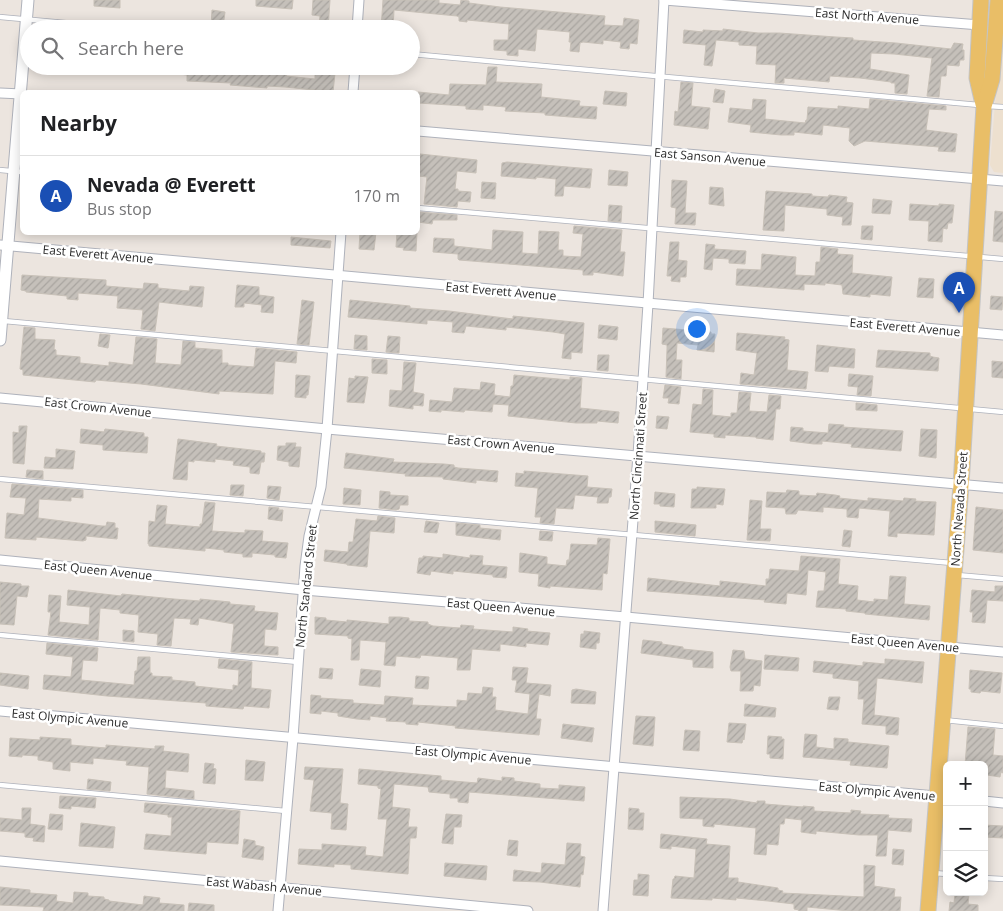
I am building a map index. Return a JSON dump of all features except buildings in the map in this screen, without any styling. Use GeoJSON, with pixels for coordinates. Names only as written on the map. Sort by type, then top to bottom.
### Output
{"type":"FeatureCollection","features":[{"type":"Feature","properties":{"kind":"main road","name":"North Nevada Street"},"geometry":{"type":"LineString","coordinates":[[981,0],[977,78],[984,106]]}},
{"type":"Feature","properties":{"kind":"main road","name":"North Nevada Street"},"geometry":{"type":"LineString","coordinates":[[928,911],[931,873],[942,797],[943,720],[961,485],[984,106],[992,79],[999,26],[998,0]]}},
{"type":"Feature","properties":{"kind":"street"},"geometry":{"type":"LineString","coordinates":[[26,19],[28,0]]}},
{"type":"Feature","properties":{"kind":"street"},"geometry":{"type":"LineString","coordinates":[[358,20],[359,0]]}},
{"type":"Feature","properties":{"kind":"street","name":"East North Avenue"},"geometry":{"type":"LineString","coordinates":[[664,0],[980,25]]}},
{"type":"Feature","properties":{"kind":"street","name":"North Cincinnati Street"},"geometry":{"type":"LineString","coordinates":[[603,911],[638,455],[664,0]]}},
{"type":"Feature","properties":{"kind":"street"},"geometry":{"type":"LineString","coordinates":[[22,90],[23,75]]}},
{"type":"Feature","properties":{"kind":"street"},"geometry":{"type":"LineString","coordinates":[[353,90],[354,75]]}},
{"type":"Feature","properties":{"kind":"street"},"geometry":{"type":"LineString","coordinates":[[0,92],[20,94]]}},
{"type":"Feature","properties":{"kind":"street","name":"East Sanson Avenue"},"geometry":{"type":"LineString","coordinates":[[420,131],[1003,181]]}},
{"type":"Feature","properties":{"kind":"street"},"geometry":{"type":"LineString","coordinates":[[0,340],[4,246],[18,171],[20,132]]}},
{"type":"Feature","properties":{"kind":"street","name":"North Standard Street"},"geometry":{"type":"LineString","coordinates":[[278,911],[309,536],[321,487],[342,235]]}},
{"type":"Feature","properties":{"kind":"street","name":"East Everett Avenue"},"geometry":{"type":"LineString","coordinates":[[4,246],[1003,336]]}},
{"type":"Feature","properties":{"kind":"street","name":"East Crown Avenue"},"geometry":{"type":"LineString","coordinates":[[0,398],[327,429],[1003,488]]}},
{"type":"Feature","properties":{"kind":"street","name":"East Queen Avenue"},"geometry":{"type":"LineString","coordinates":[[0,560],[304,590],[626,617],[1003,652]]}},
{"type":"Feature","properties":{"kind":"street","name":"East Olympic Avenue"},"geometry":{"type":"LineString","coordinates":[[0,711],[942,797]]}},
{"type":"Feature","properties":{"kind":"street"},"geometry":{"type":"LineString","coordinates":[[988,801],[1003,803]]}},
{"type":"Feature","properties":{"kind":"street","name":"East Wabash Avenue"},"geometry":{"type":"LineString","coordinates":[[0,861],[528,911]]}},
{"type":"Feature","properties":{"kind":"lane"},"geometry":{"type":"LineString","coordinates":[[0,17],[37,20]]}},
{"type":"Feature","properties":{"kind":"lane"},"geometry":{"type":"LineString","coordinates":[[420,55],[1003,107]]}},
{"type":"Feature","properties":{"kind":"lane"},"geometry":{"type":"LineString","coordinates":[[0,170],[18,171]]}},
{"type":"Feature","properties":{"kind":"lane"},"geometry":{"type":"LineString","coordinates":[[420,208],[1003,259]]}},
{"type":"Feature","properties":{"kind":"lane"},"geometry":{"type":"LineString","coordinates":[[1,320],[1003,412]]}},
{"type":"Feature","properties":{"kind":"lane"},"geometry":{"type":"LineString","coordinates":[[0,478],[315,508],[632,535],[954,569],[1003,579]]}},
{"type":"Feature","properties":{"kind":"lane"},"geometry":{"type":"LineString","coordinates":[[0,635],[298,662]]}},
{"type":"Feature","properties":{"kind":"lane"},"geometry":{"type":"LineString","coordinates":[[943,720],[1003,726]]}},
{"type":"Feature","properties":{"kind":"lane"},"geometry":{"type":"LineString","coordinates":[[0,785],[286,811]]}},
{"type":"Feature","properties":{"kind":"lane"},"geometry":{"type":"LineString","coordinates":[[931,873],[943,874]]}},
{"type":"Feature","properties":{"kind":"lane"},"geometry":{"type":"LineString","coordinates":[[988,878],[1003,879]]}},
{"type":"Feature","properties":{"kind":"shaded area"},"geometry":{"type":"Polygon","coordinates":[[[1003,37],[1003,173],[994,172],[990,165],[1000,43],[1003,37]]]}},
{"type":"Feature","properties":{"kind":"place","name":"Nevada @ Everett"},"geometry":{"type":"Point","coordinates":[959,313]}}]}
